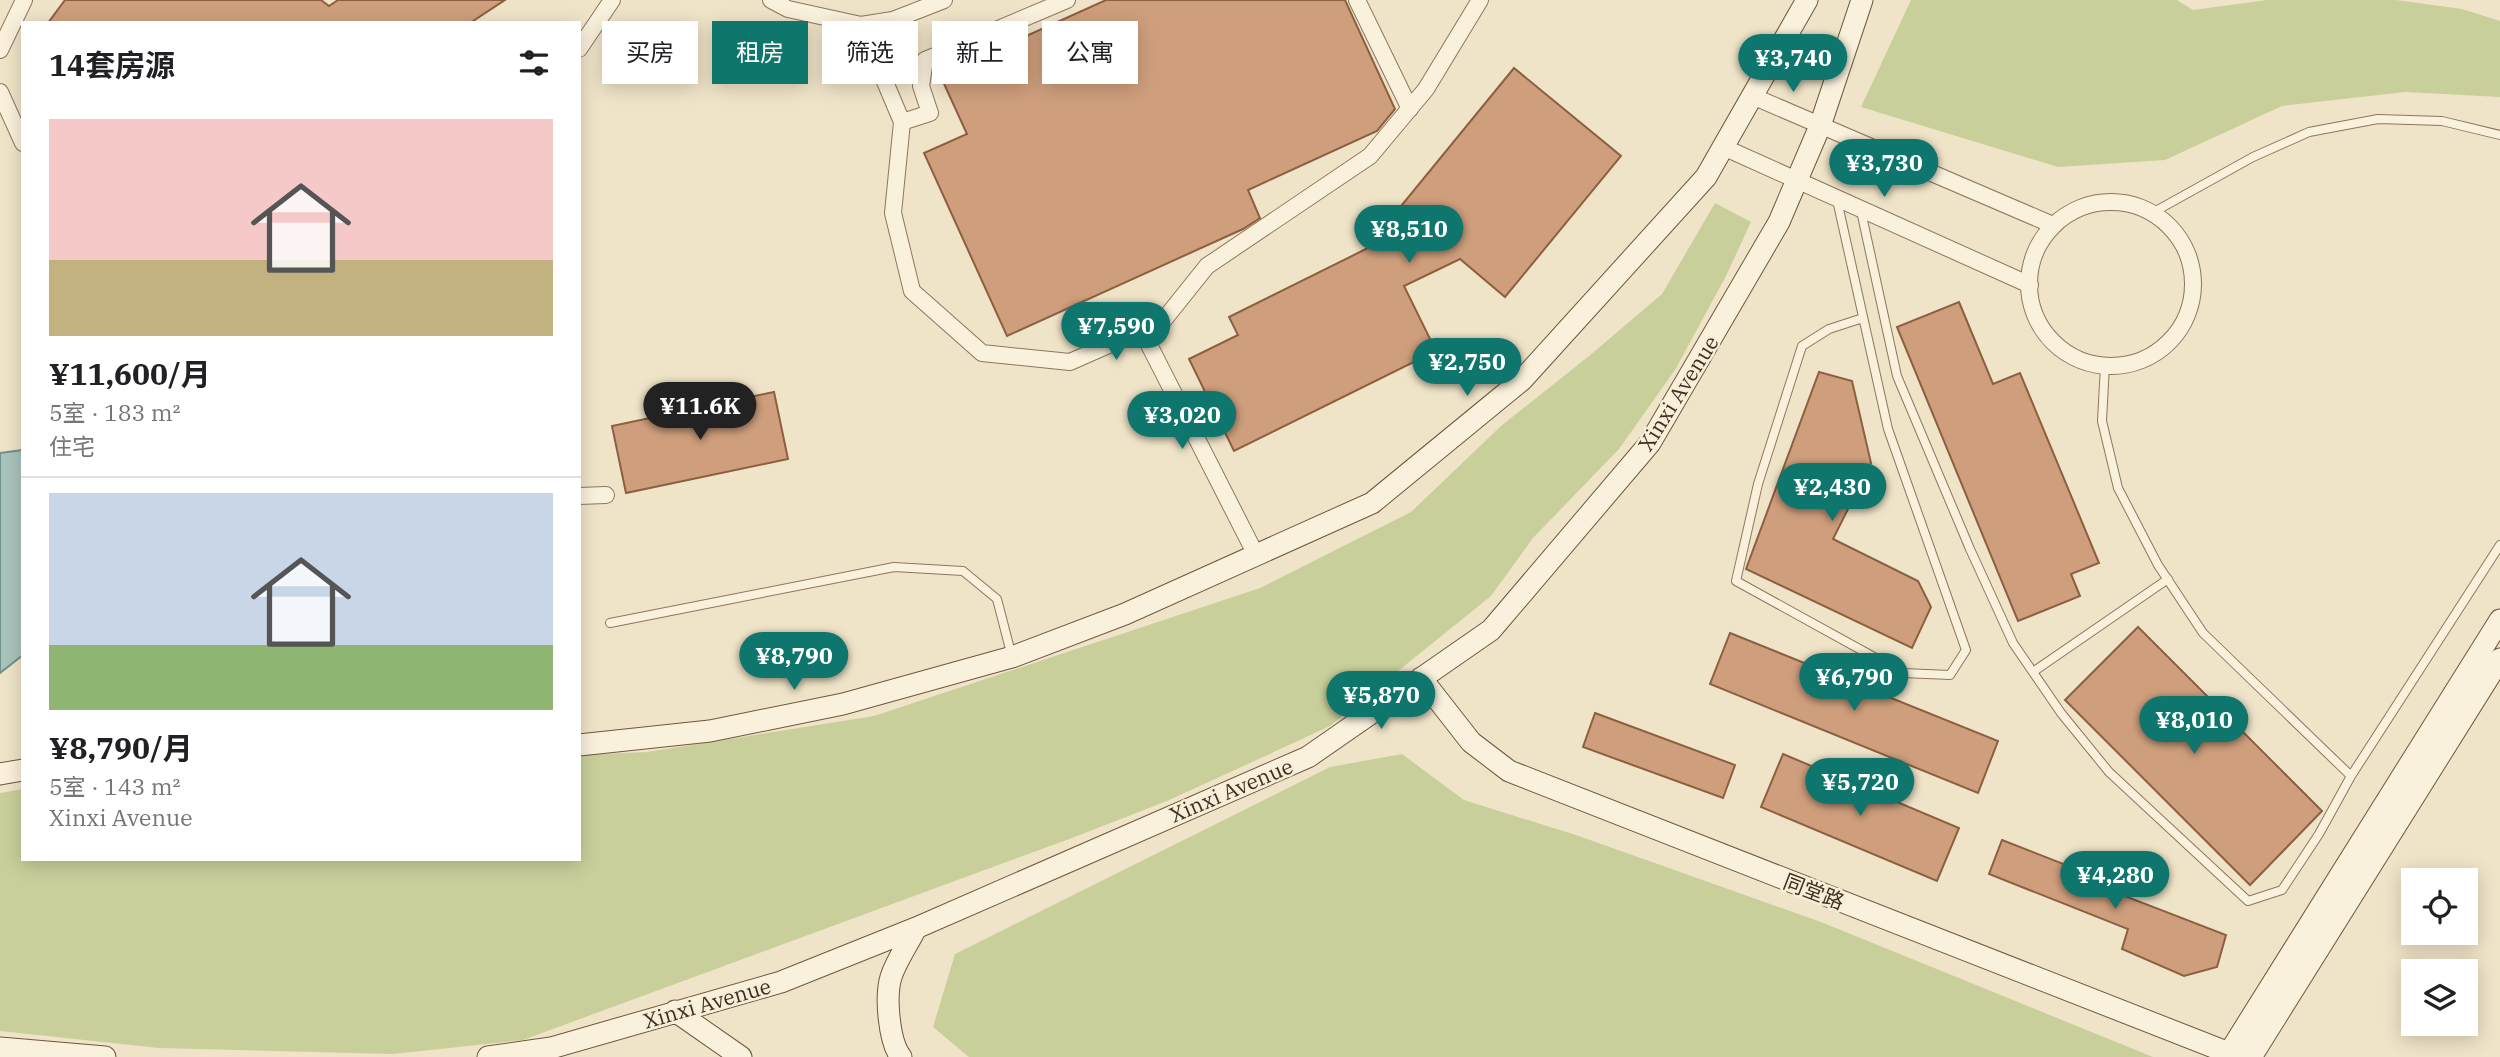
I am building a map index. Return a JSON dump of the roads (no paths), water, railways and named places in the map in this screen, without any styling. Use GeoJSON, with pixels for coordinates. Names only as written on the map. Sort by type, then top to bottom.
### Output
{"type":"FeatureCollection","features":[{"type":"Feature","properties":{"kind":"main road"},"geometry":{"type":"LineString","coordinates":[[581,745],[710,731],[776,718],[843,704],[1012,657],[1125,614],[1371,503],[1522,380],[1706,177],[1807,0]]}},
{"type":"Feature","properties":{"kind":"main road","name":"Xinxi Avenue"},"geometry":{"type":"LineString","coordinates":[[488,1057],[551,1048],[781,982],[916,928],[1308,757],[1491,630],[1650,443],[1779,222],[1819,126],[1862,0]]}},
{"type":"Feature","properties":{"kind":"main road"},"geometry":{"type":"LineString","coordinates":[[2234,1055],[2500,620]]}},
{"type":"Feature","properties":{"kind":"main road"},"geometry":{"type":"LineString","coordinates":[[2251,1057],[2500,659]]}},
{"type":"Feature","properties":{"kind":"main road","name":"同堂路"},"geometry":{"type":"LineString","coordinates":[[1421,678],[1471,741],[1509,771],[2234,1055]]}},
{"type":"Feature","properties":{"kind":"main road"},"geometry":{"type":"LineString","coordinates":[[0,774],[21,770]]}},
{"type":"Feature","properties":{"kind":"main road"},"geometry":{"type":"LineString","coordinates":[[901,1057],[896,1051],[888,1010],[891,978],[916,928]]}},
{"type":"Feature","properties":{"kind":"main road"},"geometry":{"type":"LineString","coordinates":[[675,1011],[741,1057]]}},
{"type":"Feature","properties":{"kind":"main road"},"geometry":{"type":"LineString","coordinates":[[0,1048],[105,1057]]}},
{"type":"Feature","properties":{"kind":"street"},"geometry":{"type":"LineString","coordinates":[[0,50],[24,0]]}},
{"type":"Feature","properties":{"kind":"street"},"geometry":{"type":"LineString","coordinates":[[581,47],[612,0]]}},
{"type":"Feature","properties":{"kind":"street"},"geometry":{"type":"LineString","coordinates":[[771,0],[788,9],[843,21]]}},
{"type":"Feature","properties":{"kind":"street"},"geometry":{"type":"LineString","coordinates":[[887,21],[944,0]]}},
{"type":"Feature","properties":{"kind":"street"},"geometry":{"type":"LineString","coordinates":[[902,121],[930,113],[921,86],[925,60],[1067,0]]}},
{"type":"Feature","properties":{"kind":"street"},"geometry":{"type":"LineString","coordinates":[[1357,0],[1410,108]]}},
{"type":"Feature","properties":{"kind":"street"},"geometry":{"type":"LineString","coordinates":[[886,84],[902,121],[893,213],[912,292],[982,353],[1070,362],[1163,321],[1207,266],[1370,156],[1426,89],[1480,0]]}},
{"type":"Feature","properties":{"kind":"street"},"geometry":{"type":"LineString","coordinates":[[0,92],[21,139]]}},
{"type":"Feature","properties":{"kind":"street"},"geometry":{"type":"LineString","coordinates":[[1752,96],[2053,225]]}},
{"type":"Feature","properties":{"kind":"street"},"geometry":{"type":"LineString","coordinates":[[1723,147],[2030,285]]}},
{"type":"Feature","properties":{"kind":"street"},"geometry":{"type":"LineString","coordinates":[[2105,202],[2133,204],[2152,213],[2174,231],[2188,256],[2194,284],[2189,312],[2182,326],[2164,347],[2139,362],[2105,365],[2083,361],[2058,347],[2040,325],[2031,304],[2029,275],[2037,248],[2053,225],[2077,209],[2105,202]]}},
{"type":"Feature","properties":{"kind":"street"},"geometry":{"type":"LineString","coordinates":[[1142,331],[1256,555]]}},
{"type":"Feature","properties":{"kind":"street"},"geometry":{"type":"LineString","coordinates":[[581,496],[606,495]]}},
{"type":"Feature","properties":{"kind":"lane"},"geometry":{"type":"LineString","coordinates":[[2152,213],[2253,157],[2309,132],[2378,119],[2442,121],[2500,135]]}},
{"type":"Feature","properties":{"kind":"lane"},"geometry":{"type":"LineString","coordinates":[[1836,197],[1888,429],[1966,650],[1950,675],[1903,673],[1736,581],[1758,484],[1802,346],[1829,328],[1863,318]]}},
{"type":"Feature","properties":{"kind":"lane"},"geometry":{"type":"LineString","coordinates":[[1860,208],[1897,376],[2013,643],[2061,713],[2109,772],[2248,901],[2282,890],[2319,834],[2351,776],[2500,545]]}},
{"type":"Feature","properties":{"kind":"lane"},"geometry":{"type":"LineString","coordinates":[[2105,365],[2102,421],[2118,488],[2168,579],[2203,633],[2351,776]]}},
{"type":"Feature","properties":{"kind":"lane"},"geometry":{"type":"LineString","coordinates":[[610,623],[894,567],[962,571],[997,598],[1012,657]]}},
{"type":"Feature","properties":{"kind":"lane"},"geometry":{"type":"LineString","coordinates":[[2033,672],[2168,579]]}},
{"type":"Feature","properties":{"kind":"water"},"geometry":{"type":"Polygon","coordinates":[[[21,450],[21,657],[0,673],[0,453],[21,450]]]}}]}
